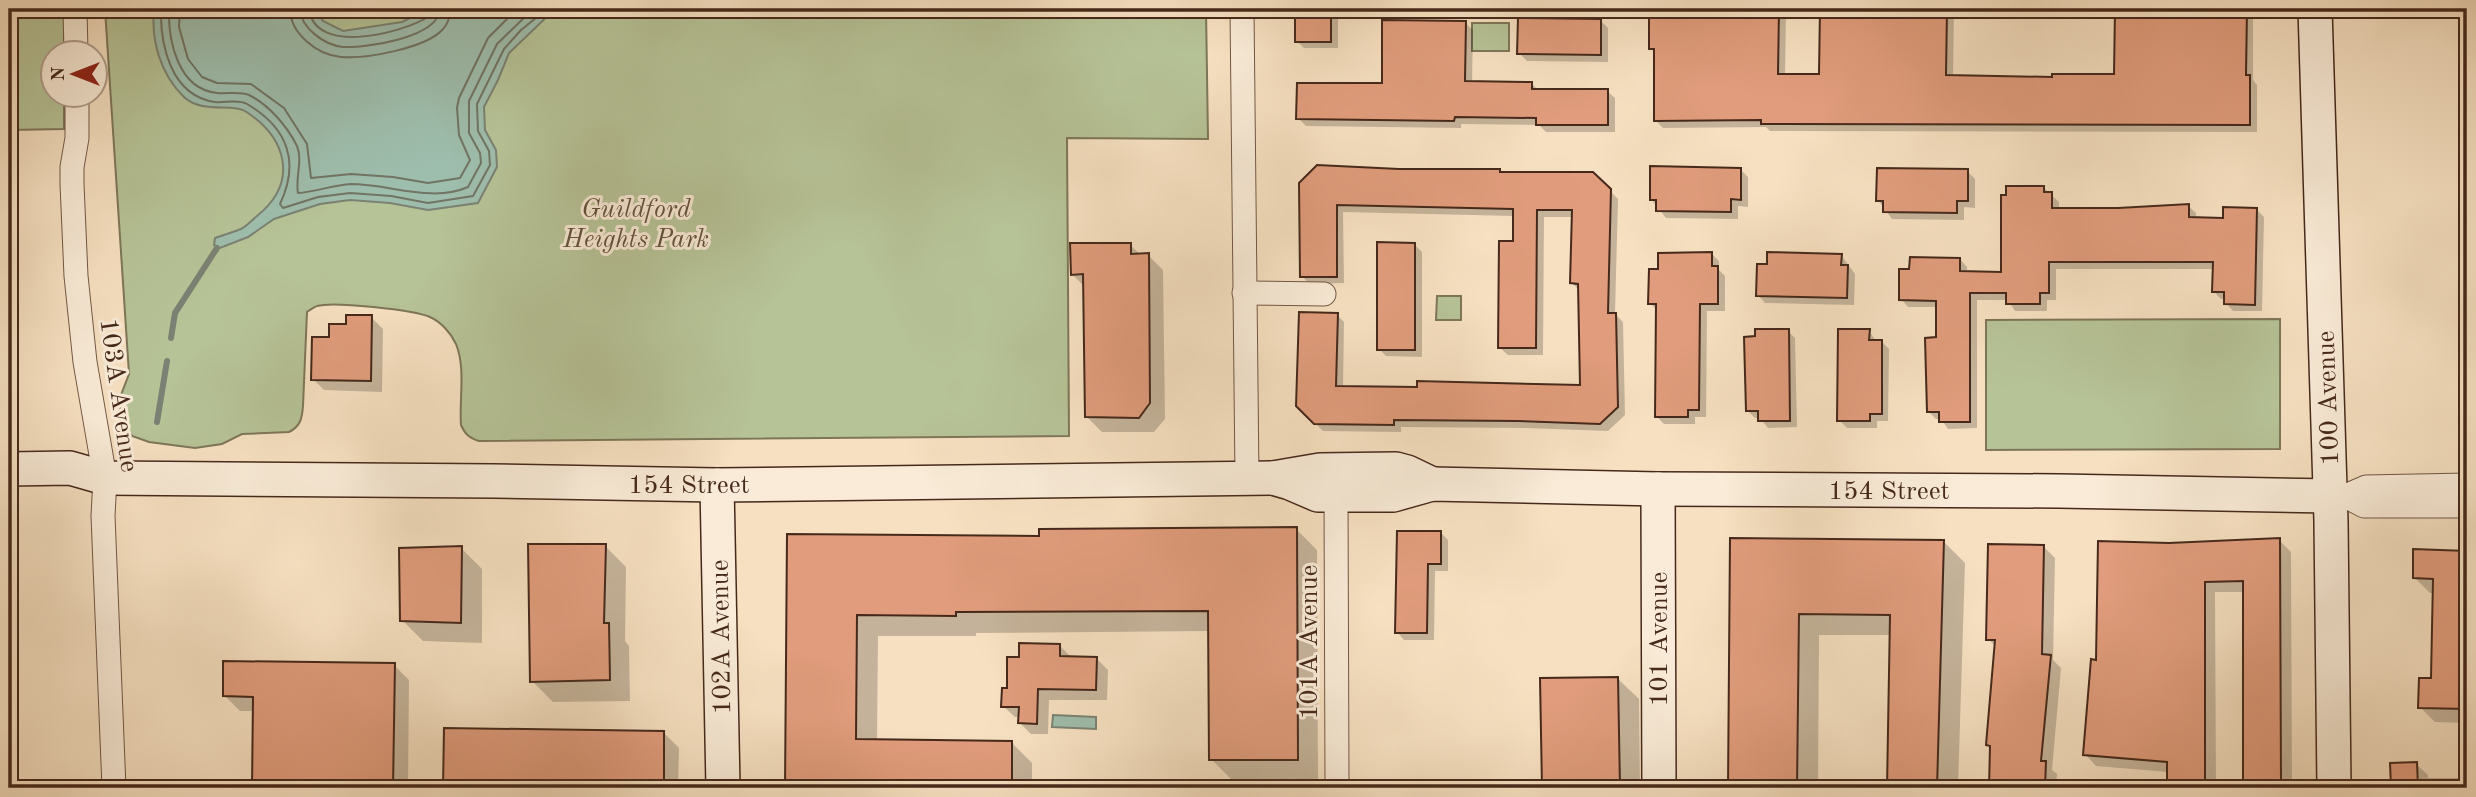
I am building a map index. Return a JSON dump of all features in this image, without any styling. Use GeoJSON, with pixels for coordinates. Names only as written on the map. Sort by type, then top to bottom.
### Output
{"type":"FeatureCollection","features":[{"type":"Feature","properties":{"kind":"main road","name":"100 Avenue"},"geometry":{"type":"LineString","coordinates":[[2315,9],[2337,496],[2334,788]]}},
{"type":"Feature","properties":{"kind":"main road","name":"154 Street"},"geometry":{"type":"LineString","coordinates":[[9,469],[70,468],[105,478],[481,480],[717,485],[1260,478],[1320,470],[1395,469],[1432,484]]}},
{"type":"Feature","properties":{"kind":"main road","name":"154 Street"},"geometry":{"type":"LineString","coordinates":[[9,489],[72,488],[105,478]]}},
{"type":"Feature","properties":{"kind":"main road","name":"154 Street"},"geometry":{"type":"LineString","coordinates":[[1260,478],[1290,483],[1318,495],[1393,495],[1432,484],[2337,496]]}},
{"type":"Feature","properties":{"kind":"main road","name":"102A Avenue"},"geometry":{"type":"LineString","coordinates":[[717,485],[723,788]]}},
{"type":"Feature","properties":{"kind":"main road","name":"101 Avenue"},"geometry":{"type":"LineString","coordinates":[[1658,489],[1658,788]]}},
{"type":"Feature","properties":{"kind":"street"},"geometry":{"type":"LineString","coordinates":[[75,9],[76,38]]}},
{"type":"Feature","properties":{"kind":"street"},"geometry":{"type":"LineString","coordinates":[[1242,9],[1244,293],[1260,478]]}},
{"type":"Feature","properties":{"kind":"street","name":"103A Avenue"},"geometry":{"type":"LineString","coordinates":[[77,108],[77,138],[72,167],[76,276],[85,362],[105,478],[103,516],[114,788]]}},
{"type":"Feature","properties":{"kind":"street"},"geometry":{"type":"LineString","coordinates":[[1244,293],[1324,294]]}},
{"type":"Feature","properties":{"kind":"street","name":"154 Street"},"geometry":{"type":"LineString","coordinates":[[2337,496],[2366,487],[2467,485]]}},
{"type":"Feature","properties":{"kind":"street","name":"101A Avenue"},"geometry":{"type":"LineString","coordinates":[[1335,495],[1337,788]]}},
{"type":"Feature","properties":{"kind":"street","name":"154 Street"},"geometry":{"type":"LineString","coordinates":[[2337,496],[2364,506],[2467,506]]}},
{"type":"Feature","properties":{"kind":"green space"},"geometry":{"type":"Polygon","coordinates":[[[9,9],[64,9],[64,38],[38,38],[38,108],[64,108],[64,129],[9,130],[9,9]]]}},
{"type":"Feature","properties":{"kind":"green space","name":"Guildford Heights Park"},"geometry":{"type":"Polygon","coordinates":[[[105,9],[1206,9],[1208,139],[1067,138],[1069,436],[479,441],[468,435],[461,425],[459,354],[454,340],[442,325],[421,314],[356,305],[326,305],[316,306],[307,312],[303,410],[296,427],[289,432],[242,434],[222,444],[195,448],[149,442],[132,436],[123,425],[119,400],[129,374],[105,9]]]}},
{"type":"Feature","properties":{"kind":"green space"},"geometry":{"type":"Polygon","coordinates":[[[1472,23],[1509,23],[1509,51],[1472,51],[1472,23]]]}},
{"type":"Feature","properties":{"kind":"green space"},"geometry":{"type":"Polygon","coordinates":[[[1437,296],[1461,296],[1461,320],[1436,320],[1437,296]]]}},
{"type":"Feature","properties":{"kind":"green space"},"geometry":{"type":"Polygon","coordinates":[[[2280,319],[2280,449],[1986,450],[1986,320],[2280,319]]]}},
{"type":"Feature","properties":{"kind":"water"},"geometry":{"type":"Polygon","coordinates":[[[154,9],[314,9],[323,21],[343,31],[402,22],[428,9],[555,9],[509,53],[484,107],[485,130],[496,150],[497,167],[478,203],[428,210],[390,203],[350,200],[320,204],[274,219],[248,237],[220,248],[214,245],[215,238],[243,228],[270,203],[279,189],[283,175],[282,161],[270,134],[245,111],[199,105],[184,97],[176,88],[159,56],[154,33],[154,9]]]}},
{"type":"Feature","properties":{"kind":"water"},"geometry":{"type":"Polygon","coordinates":[[[1053,715],[1096,717],[1096,729],[1052,727],[1053,715]]]}},
{"type":"Feature","properties":{"kind":"building"},"geometry":{"type":"Polygon","coordinates":[[[1295,9],[1331,9],[1331,42],[1295,42],[1295,9]]]}},
{"type":"Feature","properties":{"kind":"building"},"geometry":{"type":"Polygon","coordinates":[[[1649,9],[1779,9],[1778,74],[1819,74],[1820,9],[1947,9],[1946,75],[2052,77],[2052,74],[2114,74],[2115,9],[2247,9],[2246,75],[2250,75],[2250,125],[1761,124],[1761,120],[1654,121],[1654,49],[1649,49],[1649,9]]]}},
{"type":"Feature","properties":{"kind":"building"},"geometry":{"type":"Polygon","coordinates":[[[1518,18],[1601,19],[1601,55],[1517,54],[1518,18]]]}},
{"type":"Feature","properties":{"kind":"building"},"geometry":{"type":"Polygon","coordinates":[[[1382,20],[1466,21],[1465,81],[1532,82],[1532,89],[1608,89],[1608,125],[1536,125],[1536,118],[1455,117],[1454,121],[1296,119],[1297,83],[1382,83],[1382,20]]]}},
{"type":"Feature","properties":{"kind":"building"},"geometry":{"type":"Polygon","coordinates":[[[1317,165],[1399,169],[1500,169],[1500,172],[1593,172],[1611,189],[1608,313],[1616,313],[1618,407],[1600,424],[1394,420],[1394,425],[1314,424],[1296,406],[1299,312],[1338,313],[1336,386],[1417,387],[1417,381],[1580,385],[1578,284],[1570,283],[1572,210],[1537,210],[1536,348],[1498,348],[1499,241],[1513,241],[1513,209],[1337,205],[1337,277],[1300,277],[1299,183],[1317,165]]]}},
{"type":"Feature","properties":{"kind":"building"},"geometry":{"type":"Polygon","coordinates":[[[1650,166],[1741,168],[1741,200],[1731,199],[1731,212],[1656,211],[1656,200],[1650,200],[1650,166]]]}},
{"type":"Feature","properties":{"kind":"building"},"geometry":{"type":"Polygon","coordinates":[[[1877,168],[1968,169],[1968,201],[1957,201],[1957,213],[1883,212],[1883,201],[1876,201],[1877,168]]]}},
{"type":"Feature","properties":{"kind":"building"},"geometry":{"type":"Polygon","coordinates":[[[2006,186],[2044,186],[2044,192],[2052,192],[2052,208],[2189,204],[2189,217],[2223,218],[2223,207],[2257,208],[2255,305],[2224,304],[2224,292],[2212,292],[2213,262],[2049,262],[2049,293],[2040,293],[2040,304],[2006,304],[2006,293],[1970,293],[1970,422],[1939,422],[1939,412],[1927,412],[1925,338],[1936,337],[1936,301],[1899,300],[1899,269],[1909,269],[1910,257],[1960,258],[1960,271],[2001,272],[2001,195],[2006,195],[2006,186]]]}},
{"type":"Feature","properties":{"kind":"building"},"geometry":{"type":"Polygon","coordinates":[[[1377,242],[1415,243],[1415,350],[1377,350],[1377,242]]]}},
{"type":"Feature","properties":{"kind":"building"},"geometry":{"type":"Polygon","coordinates":[[[1070,243],[1131,243],[1131,254],[1149,253],[1150,403],[1139,418],[1085,417],[1083,274],[1071,275],[1070,243]]]}},
{"type":"Feature","properties":{"kind":"building"},"geometry":{"type":"Polygon","coordinates":[[[1712,252],[1712,266],[1718,266],[1718,304],[1700,304],[1699,410],[1688,410],[1688,417],[1655,417],[1656,304],[1648,304],[1649,269],[1658,269],[1658,253],[1712,252]]]}},
{"type":"Feature","properties":{"kind":"building"},"geometry":{"type":"Polygon","coordinates":[[[1767,252],[1842,254],[1841,265],[1848,265],[1847,298],[1756,296],[1757,264],[1767,264],[1767,252]]]}},
{"type":"Feature","properties":{"kind":"building"},"geometry":{"type":"Polygon","coordinates":[[[346,315],[372,315],[371,381],[311,380],[312,337],[329,337],[329,324],[346,324],[346,315]]]}},
{"type":"Feature","properties":{"kind":"building"},"geometry":{"type":"Polygon","coordinates":[[[1755,329],[1789,329],[1790,421],[1758,421],[1758,411],[1746,411],[1744,337],[1755,336],[1755,329]]]}},
{"type":"Feature","properties":{"kind":"building"},"geometry":{"type":"Polygon","coordinates":[[[1838,329],[1870,329],[1869,340],[1882,340],[1882,414],[1870,414],[1870,421],[1837,421],[1838,329]]]}},
{"type":"Feature","properties":{"kind":"building"},"geometry":{"type":"Polygon","coordinates":[[[1297,527],[1298,760],[1209,760],[1208,611],[956,612],[956,616],[857,615],[856,739],[1012,741],[1012,788],[785,788],[787,534],[1039,536],[1039,529],[1297,527]]]}},
{"type":"Feature","properties":{"kind":"building"},"geometry":{"type":"Polygon","coordinates":[[[1397,531],[1441,531],[1441,564],[1428,564],[1427,633],[1395,633],[1397,531]]]}},
{"type":"Feature","properties":{"kind":"building"},"geometry":{"type":"Polygon","coordinates":[[[1730,538],[1944,540],[1937,788],[1887,788],[1890,615],[1799,614],[1797,788],[1728,788],[1730,538]]]}},
{"type":"Feature","properties":{"kind":"building"},"geometry":{"type":"Polygon","coordinates":[[[2280,538],[2281,785],[2243,785],[2243,581],[2205,582],[2205,788],[2167,788],[2167,762],[2083,755],[2091,659],[2096,660],[2098,541],[2169,543],[2280,538]]]}},
{"type":"Feature","properties":{"kind":"building"},"geometry":{"type":"Polygon","coordinates":[[[528,544],[606,544],[604,623],[609,623],[610,680],[530,682],[528,544]]]}},
{"type":"Feature","properties":{"kind":"building"},"geometry":{"type":"Polygon","coordinates":[[[1988,544],[2044,545],[2042,654],[2051,655],[2041,761],[2046,761],[2045,788],[1989,788],[1990,746],[1986,745],[1995,640],[1986,640],[1988,544]]]}},
{"type":"Feature","properties":{"kind":"building"},"geometry":{"type":"Polygon","coordinates":[[[462,546],[461,623],[400,621],[399,548],[462,546]]]}},
{"type":"Feature","properties":{"kind":"building"},"geometry":{"type":"Polygon","coordinates":[[[2413,549],[2467,551],[2467,709],[2418,708],[2419,678],[2431,678],[2433,579],[2413,578],[2413,549]]]}},
{"type":"Feature","properties":{"kind":"building"},"geometry":{"type":"Polygon","coordinates":[[[1019,643],[1060,644],[1060,656],[1097,657],[1096,690],[1038,689],[1037,724],[1018,723],[1019,707],[1001,707],[1002,688],[1007,688],[1007,657],[1019,657],[1019,643]]]}},
{"type":"Feature","properties":{"kind":"building"},"geometry":{"type":"Polygon","coordinates":[[[223,661],[395,663],[393,788],[252,788],[253,697],[223,696],[223,661]]]}},
{"type":"Feature","properties":{"kind":"building"},"geometry":{"type":"Polygon","coordinates":[[[1618,677],[1620,788],[1542,788],[1540,678],[1618,677]]]}},
{"type":"Feature","properties":{"kind":"building"},"geometry":{"type":"Polygon","coordinates":[[[444,728],[664,731],[664,788],[443,788],[444,728]]]}},
{"type":"Feature","properties":{"kind":"building"},"geometry":{"type":"Polygon","coordinates":[[[2417,762],[2418,788],[2391,788],[2390,763],[2417,762]]]}},
{"type":"Feature","properties":{"kind":"waterway"},"geometry":{"type":"LineString","coordinates":[[171,338],[175,313],[217,248]]}},
{"type":"Feature","properties":{"kind":"waterway"},"geometry":{"type":"LineString","coordinates":[[157,422],[167,361]]}}]}
